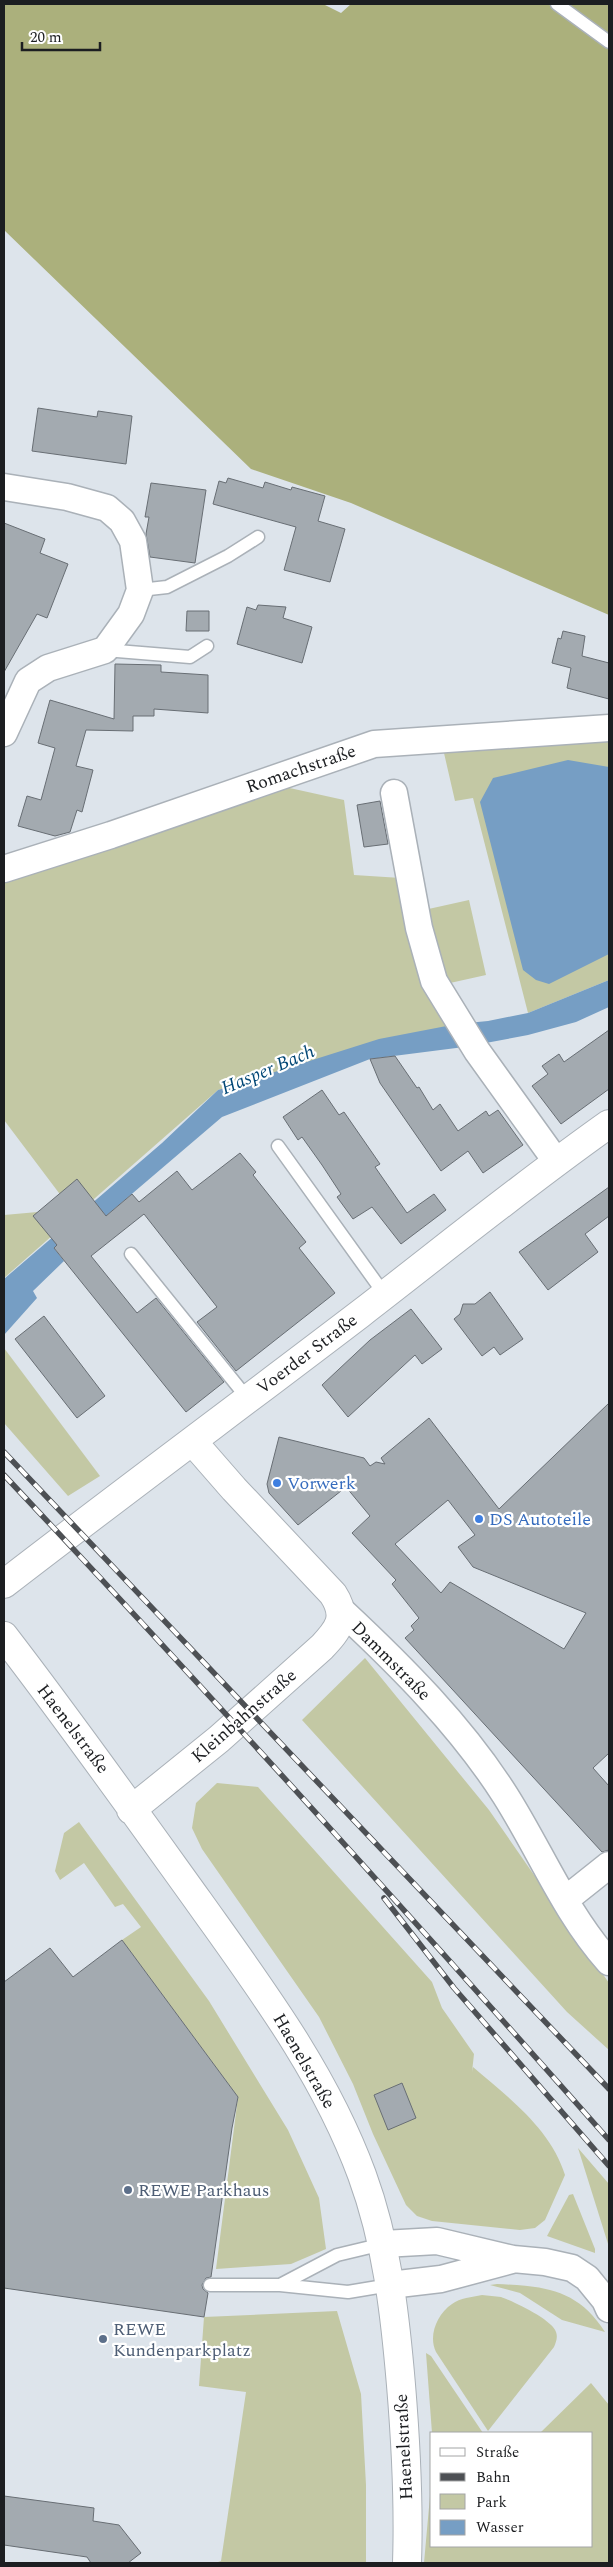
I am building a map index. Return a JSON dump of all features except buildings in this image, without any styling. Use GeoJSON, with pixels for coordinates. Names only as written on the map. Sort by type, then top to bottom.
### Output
{"type":"FeatureCollection","features":[{"type":"Feature","properties":{"kind":"main road","name":"Voerder Straße"},"geometry":{"type":"LineString","coordinates":[[4,1584],[194,1442],[556,1161],[609,1124]]}},
{"type":"Feature","properties":{"kind":"main road","name":"Dammstraße"},"geometry":{"type":"LineString","coordinates":[[194,1442],[234,1489],[334,1594],[342,1612]]}},
{"type":"Feature","properties":{"kind":"main road","name":"Kleinbahnstraße"},"geometry":{"type":"LineString","coordinates":[[132,1810],[219,1739],[322,1647],[338,1631],[342,1612]]}},
{"type":"Feature","properties":{"kind":"main road","name":"Haenelstraße"},"geometry":{"type":"LineString","coordinates":[[4,1636],[268,1998],[320,2079],[362,2173],[383,2244],[390,2285],[405,2433],[408,2563]]}},
{"type":"Feature","properties":{"kind":"street"},"geometry":{"type":"LineString","coordinates":[[4,487],[67,497],[107,508],[122,522],[133,541],[140,590],[131,614],[106,650],[48,668],[28,681],[4,733]]}},
{"type":"Feature","properties":{"kind":"street","name":"Romachstraße"},"geometry":{"type":"LineString","coordinates":[[4,869],[112,836],[374,744],[609,728]]}},
{"type":"Feature","properties":{"kind":"street"},"geometry":{"type":"LineString","coordinates":[[394,793],[419,928],[434,980],[477,1051],[556,1161]]}},
{"type":"Feature","properties":{"kind":"street","name":"Dammstraße"},"geometry":{"type":"LineString","coordinates":[[342,1612],[395,1661],[458,1731],[484,1764],[506,1797],[581,1929],[609,1962]]}},
{"type":"Feature","properties":{"kind":"street"},"geometry":{"type":"LineString","coordinates":[[565,1900],[609,1865]]}},
{"type":"Feature","properties":{"kind":"street"},"geometry":{"type":"LineString","coordinates":[[383,2244],[437,2241],[513,2259],[545,2262],[572,2268],[587,2278],[605,2300],[609,2309]]}},
{"type":"Feature","properties":{"kind":"street"},"geometry":{"type":"LineString","coordinates":[[390,2285],[441,2279],[513,2259]]}},
{"type":"Feature","properties":{"kind":"lane"},"geometry":{"type":"LineString","coordinates":[[557,4],[609,42]]}},
{"type":"Feature","properties":{"kind":"lane"},"geometry":{"type":"LineString","coordinates":[[140,590],[167,587],[228,556],[258,537]]}},
{"type":"Feature","properties":{"kind":"lane"},"geometry":{"type":"LineString","coordinates":[[106,650],[190,656],[207,646]]}},
{"type":"Feature","properties":{"kind":"lane"},"geometry":{"type":"LineString","coordinates":[[278,1146],[385,1295]]}},
{"type":"Feature","properties":{"kind":"lane"},"geometry":{"type":"LineString","coordinates":[[131,1254],[248,1399]]}},
{"type":"Feature","properties":{"kind":"lane"},"geometry":{"type":"LineString","coordinates":[[280,2285],[337,2255],[383,2244]]}},
{"type":"Feature","properties":{"kind":"lane"},"geometry":{"type":"LineString","coordinates":[[210,2284],[280,2285],[348,2292],[390,2285]]}},
{"type":"Feature","properties":{"kind":"green space"},"geometry":{"type":"Polygon","coordinates":[[[4,4],[323,4],[341,13],[351,4],[609,4],[609,615],[351,503],[251,469],[4,230],[4,4]]]}},
{"type":"Feature","properties":{"kind":"green space"},"geometry":{"type":"Polygon","coordinates":[[[609,735],[609,980],[528,1013],[473,798],[455,801],[444,753],[609,735]]]}},
{"type":"Feature","properties":{"kind":"green space"},"geometry":{"type":"Polygon","coordinates":[[[276,785],[344,800],[354,875],[401,878],[457,1024],[218,1090],[4,1278],[4,1215],[71,1209],[4,1120],[4,882],[276,785]]]}},
{"type":"Feature","properties":{"kind":"green space"},"geometry":{"type":"Polygon","coordinates":[[[469,900],[486,975],[441,985],[424,910],[469,900]]]}},
{"type":"Feature","properties":{"kind":"green space"},"geometry":{"type":"Polygon","coordinates":[[[4,1348],[100,1476],[68,1496],[4,1423],[4,1348]]]}},
{"type":"Feature","properties":{"kind":"green space"},"geometry":{"type":"Polygon","coordinates":[[[365,1658],[489,1810],[609,1983],[609,2050],[567,2012],[302,1720],[365,1658]]]}},
{"type":"Feature","properties":{"kind":"green space"},"geometry":{"type":"Polygon","coordinates":[[[217,1783],[258,1787],[432,1982],[442,2008],[474,2054],[472,2072],[473,2067],[514,2102],[550,2143],[565,2175],[545,2220],[535,2228],[520,2230],[432,2221],[417,2216],[406,2205],[373,2134],[353,2084],[319,2017],[202,1849],[192,1828],[196,1803],[217,1783]]]}},
{"type":"Feature","properties":{"kind":"green space"},"geometry":{"type":"Polygon","coordinates":[[[79,1822],[209,2001],[288,2130],[319,2198],[326,2249],[291,2264],[216,2269],[238,2097],[122,1940],[141,1927],[123,1904],[115,1907],[84,1863],[60,1880],[55,1871],[64,1833],[79,1822]]]}},
{"type":"Feature","properties":{"kind":"green space"},"geometry":{"type":"Polygon","coordinates":[[[578,2148],[609,2184],[609,2247],[578,2148]]]}},
{"type":"Feature","properties":{"kind":"green space"},"geometry":{"type":"Polygon","coordinates":[[[573,2194],[595,2253],[547,2236],[569,2195],[573,2194]]]}},
{"type":"Feature","properties":{"kind":"green space"},"geometry":{"type":"Polygon","coordinates":[[[490,2285],[530,2286],[571,2298],[595,2318],[605,2332],[562,2320],[520,2293],[490,2285]]]}},
{"type":"Feature","properties":{"kind":"green space"},"geometry":{"type":"Polygon","coordinates":[[[482,2295],[501,2297],[514,2302],[548,2322],[553,2327],[557,2336],[554,2347],[488,2431],[436,2352],[433,2339],[438,2319],[447,2308],[459,2300],[482,2295]]]}},
{"type":"Feature","properties":{"kind":"green space"},"geometry":{"type":"Polygon","coordinates":[[[337,2311],[361,2394],[366,2485],[366,2563],[215,2563],[221,2561],[246,2392],[199,2386],[204,2317],[337,2311]]]}},
{"type":"Feature","properties":{"kind":"green space"},"geometry":{"type":"Polygon","coordinates":[[[426,2353],[431,2356],[482,2432],[432,2432],[426,2353]]]}},
{"type":"Feature","properties":{"kind":"green space"},"geometry":{"type":"Polygon","coordinates":[[[591,2383],[609,2405],[609,2563],[424,2563],[430,2496],[430,2547],[593,2547],[593,2432],[541,2432],[591,2383]]]}},
{"type":"Feature","properties":{"kind":"water"},"geometry":{"type":"Polygon","coordinates":[[[568,760],[609,767],[609,954],[549,984],[536,980],[523,970],[480,802],[493,778],[568,760]]]}},
{"type":"Feature","properties":{"kind":"water"},"geometry":{"type":"Polygon","coordinates":[[[609,980],[609,1007],[576,1022],[528,1035],[464,1047],[370,1059],[222,1117],[106,1216],[100,1209],[54,1248],[64,1261],[33,1291],[37,1298],[4,1335],[4,1279],[162,1143],[218,1090],[379,1039],[528,1013],[609,980]]]}},
{"type":"Feature","properties":{"kind":"railway"},"geometry":{"type":"LineString","coordinates":[[4,1452],[609,2089]]}},
{"type":"Feature","properties":{"kind":"railway"},"geometry":{"type":"LineString","coordinates":[[4,1475],[309,1805],[609,2140]]}},
{"type":"Feature","properties":{"kind":"railway"},"geometry":{"type":"LineString","coordinates":[[384,1898],[454,1988],[609,2166]]}},
{"type":"Feature","properties":{"kind":"place","name":"Vorwerk"},"geometry":{"type":"Point","coordinates":[277,1483]}},
{"type":"Feature","properties":{"kind":"place","name":"DS Autoteile"},"geometry":{"type":"Point","coordinates":[479,1519]}},
{"type":"Feature","properties":{"kind":"place","name":"REWE Parkhaus"},"geometry":{"type":"Point","coordinates":[128,2190]}},
{"type":"Feature","properties":{"kind":"place","name":"REWE Kundenparkplatz"},"geometry":{"type":"Point","coordinates":[103,2339]}},
{"type":"Feature","properties":{"kind":"water label","name":"Hasper Bach"},"geometry":{"type":"Point","coordinates":[268,1070]}}]}
